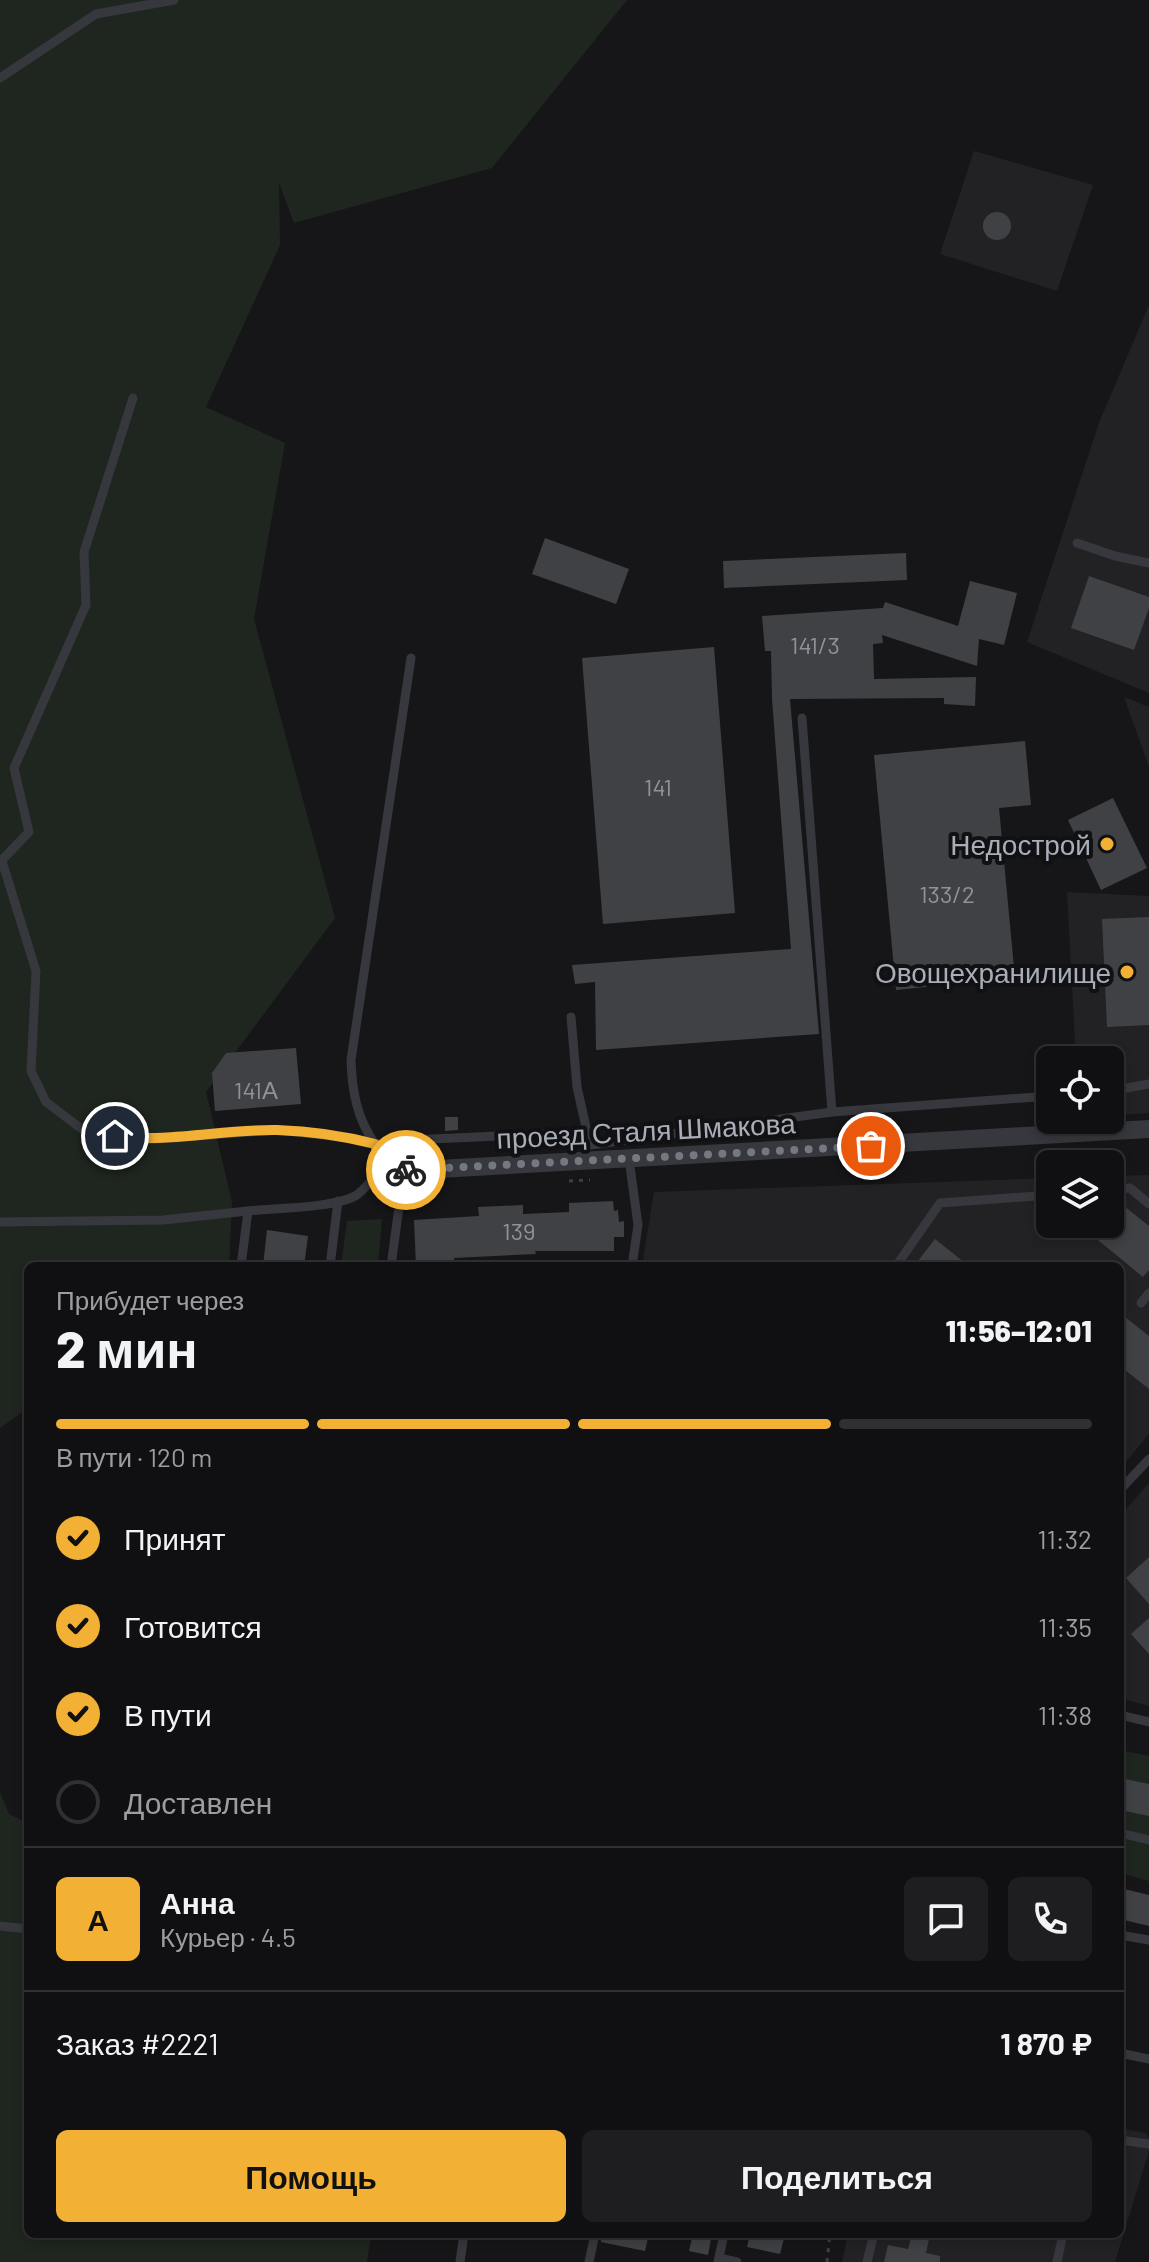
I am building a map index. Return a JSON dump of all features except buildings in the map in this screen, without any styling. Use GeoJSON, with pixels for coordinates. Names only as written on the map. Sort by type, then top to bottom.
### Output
{"type":"FeatureCollection","features":[{"type":"Feature","properties":{"kind":"street","name":"проезд Сталя Шмакова"},"geometry":{"type":"LineString","coordinates":[[394,1171],[1149,1129]]}},
{"type":"Feature","properties":{"kind":"lane"},"geometry":{"type":"LineString","coordinates":[[0,78],[96,14],[174,0]]}},
{"type":"Feature","properties":{"kind":"lane"},"geometry":{"type":"LineString","coordinates":[[133,398],[84,552],[86,605],[14,768],[29,832],[1,862],[36,971],[31,1071],[46,1102],[87,1133],[143,1140],[277,1130],[351,1138],[375,1144],[547,1134],[590,1145],[832,1112],[1036,1097]]}},
{"type":"Feature","properties":{"kind":"lane"},"geometry":{"type":"LineString","coordinates":[[1077,543],[1149,563]]}},
{"type":"Feature","properties":{"kind":"lane"},"geometry":{"type":"LineString","coordinates":[[391,1262],[394,1171],[363,1127],[351,1082],[351,1060],[411,658]]}},
{"type":"Feature","properties":{"kind":"lane"},"geometry":{"type":"LineString","coordinates":[[802,718],[832,1112]]}},
{"type":"Feature","properties":{"kind":"lane"},"geometry":{"type":"LineString","coordinates":[[571,1017],[577,1087],[590,1145]]}},
{"type":"Feature","properties":{"kind":"lane"},"geometry":{"type":"LineString","coordinates":[[1124,1088],[1149,1084]]}},
{"type":"Feature","properties":{"kind":"lane"},"geometry":{"type":"LineString","coordinates":[[629,1159],[638,1225],[633,1262]]}},
{"type":"Feature","properties":{"kind":"lane"},"geometry":{"type":"LineString","coordinates":[[0,1222],[163,1220],[338,1201],[357,1195],[378,1174],[394,1171]]}},
{"type":"Feature","properties":{"kind":"lane"},"geometry":{"type":"LineString","coordinates":[[1124,1189],[1130,1188],[1149,1204]]}},
{"type":"Feature","properties":{"kind":"lane"},"geometry":{"type":"LineString","coordinates":[[899,1262],[940,1203],[1036,1196]]}},
{"type":"Feature","properties":{"kind":"lane"},"geometry":{"type":"LineString","coordinates":[[330,1262],[338,1201]]}},
{"type":"Feature","properties":{"kind":"lane"},"geometry":{"type":"LineString","coordinates":[[242,1262],[248,1211]]}},
{"type":"Feature","properties":{"kind":"lane"},"geometry":{"type":"LineString","coordinates":[[1141,1303],[1149,1293]]}},
{"type":"Feature","properties":{"kind":"lane"},"geometry":{"type":"LineString","coordinates":[[1124,1486],[1149,1459]]}},
{"type":"Feature","properties":{"kind":"lane"},"geometry":{"type":"LineString","coordinates":[[1124,1716],[1149,1722]]}},
{"type":"Feature","properties":{"kind":"lane"},"geometry":{"type":"LineString","coordinates":[[1124,1834],[1149,1840]]}},
{"type":"Feature","properties":{"kind":"lane"},"geometry":{"type":"LineString","coordinates":[[0,1926],[24,1929]]}},
{"type":"Feature","properties":{"kind":"lane"},"geometry":{"type":"LineString","coordinates":[[1124,1936],[1149,1940]]}},
{"type":"Feature","properties":{"kind":"lane"},"geometry":{"type":"LineString","coordinates":[[1124,2054],[1149,2059]]}},
{"type":"Feature","properties":{"kind":"lane"},"geometry":{"type":"LineString","coordinates":[[1124,2141],[1149,2144]]}},
{"type":"Feature","properties":{"kind":"lane"},"geometry":{"type":"LineString","coordinates":[[460,2262],[463,2238]]}},
{"type":"Feature","properties":{"kind":"lane"},"geometry":{"type":"LineString","coordinates":[[589,2262],[594,2238]]}},
{"type":"Feature","properties":{"kind":"lane"},"geometry":{"type":"LineString","coordinates":[[723,2238],[719,2260],[737,2262]]}},
{"type":"Feature","properties":{"kind":"lane"},"geometry":{"type":"LineString","coordinates":[[867,2262],[873,2238]]}},
{"type":"Feature","properties":{"kind":"lane"},"geometry":{"type":"LineString","coordinates":[[1057,2262],[1062,2238]]}},
{"type":"Feature","properties":{"kind":"path"},"geometry":{"type":"LineString","coordinates":[[569,1181],[590,1180]]}},
{"type":"Feature","properties":{"kind":"path"},"geometry":{"type":"LineString","coordinates":[[827,2262],[830,2238]]}},
{"type":"Feature","properties":{"kind":"shaded area"},"geometry":{"type":"Polygon","coordinates":[[[0,0],[627,0],[492,168],[294,223],[279,183],[280,245],[206,407],[285,443],[254,619],[335,918],[206,1092],[232,1202],[229,1262],[24,1262],[24,1411],[0,1428],[0,0]]]}},
{"type":"Feature","properties":{"kind":"shaded area"},"geometry":{"type":"Polygon","coordinates":[[[974,151],[1093,185],[1057,291],[940,254],[974,151]]]}},
{"type":"Feature","properties":{"kind":"shaded area"},"geometry":{"type":"Polygon","coordinates":[[[1149,305],[1149,693],[1027,642],[1099,423],[1149,305]]]}},
{"type":"Feature","properties":{"kind":"shaded area"},"geometry":{"type":"Polygon","coordinates":[[[1124,697],[1149,707],[1149,767],[1124,697]]]}},
{"type":"Feature","properties":{"kind":"shaded area"},"geometry":{"type":"Polygon","coordinates":[[[1067,892],[1149,896],[1149,1113],[1124,1115],[1124,1046],[1075,1046],[1067,892]]]}},
{"type":"Feature","properties":{"kind":"shaded area"},"geometry":{"type":"Polygon","coordinates":[[[1149,1175],[1149,1434],[1124,1464],[1124,1262],[643,1262],[654,1192],[1036,1178],[1036,1238],[1124,1238],[1124,1176],[1149,1175]]]}},
{"type":"Feature","properties":{"kind":"shaded area"},"geometry":{"type":"Polygon","coordinates":[[[382,1219],[378,1262],[342,1262],[347,1221],[382,1219]]]}},
{"type":"Feature","properties":{"kind":"shaded area"},"geometry":{"type":"Polygon","coordinates":[[[1149,1483],[1149,1706],[1124,1699],[1124,1511],[1149,1483]]]}},
{"type":"Feature","properties":{"kind":"shaded area"},"geometry":{"type":"Polygon","coordinates":[[[1124,1751],[1149,1756],[1149,1881],[1124,1874],[1124,1751]]]}},
{"type":"Feature","properties":{"kind":"shaded area"},"geometry":{"type":"Polygon","coordinates":[[[0,1792],[9,1814],[24,1821],[24,2238],[370,2238],[367,2262],[0,2262],[0,1792]]]}},
{"type":"Feature","properties":{"kind":"shaded area"},"geometry":{"type":"Polygon","coordinates":[[[1124,2129],[1146,2133],[1149,2151],[1124,2233],[1124,2129]]]}},
{"type":"Feature","properties":{"kind":"shaded area"},"geometry":{"type":"Polygon","coordinates":[[[847,2238],[1122,2238],[1115,2262],[842,2262],[847,2238]]]}},
{"type":"Feature","properties":{"kind":"way so far"},"geometry":{"type":"LineString","coordinates":[[406,1170],[871,1146]]}},
{"type":"Feature","properties":{"kind":"place","name":"Недострой"},"geometry":{"type":"Point","coordinates":[1107,844]}},
{"type":"Feature","properties":{"kind":"place","name":"Овощехранилище"},"geometry":{"type":"Point","coordinates":[1127,972]}},
{"type":"Feature","properties":{"kind":"route"},"geometry":{"type":"LineString","coordinates":[[115,1136],[143,1140],[277,1130],[351,1138],[375,1144],[385,1172],[406,1170]]}}]}
